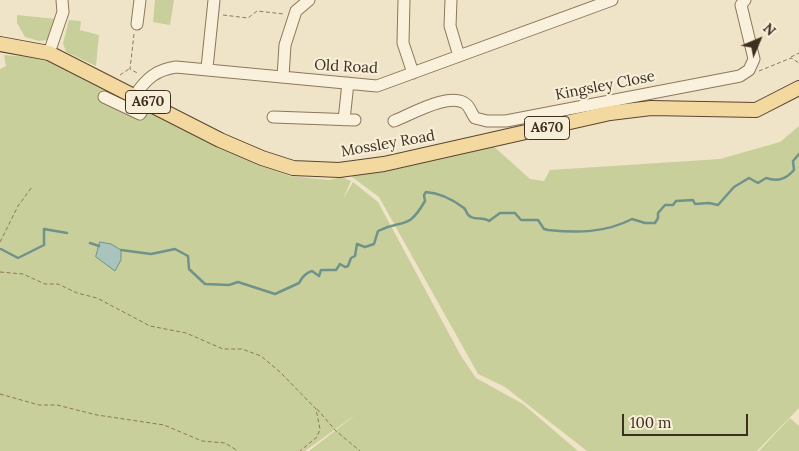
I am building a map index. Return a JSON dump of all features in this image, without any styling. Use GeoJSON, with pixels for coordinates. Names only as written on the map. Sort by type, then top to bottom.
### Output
{"type":"FeatureCollection","features":[{"type":"Feature","properties":{"kind":"main road","name":"Mossley Road"},"geometry":{"type":"LineString","coordinates":[[0,44],[49,53],[229,144],[262,158],[293,168],[339,170],[384,164],[610,113],[651,108],[756,110],[799,88]]}},
{"type":"Feature","properties":{"kind":"street"},"geometry":{"type":"LineString","coordinates":[[49,53],[64,12],[62,0]]}},
{"type":"Feature","properties":{"kind":"street"},"geometry":{"type":"LineString","coordinates":[[138,24],[140,0]]}},
{"type":"Feature","properties":{"kind":"street"},"geometry":{"type":"LineString","coordinates":[[207,68],[214,0]]}},
{"type":"Feature","properties":{"kind":"street"},"geometry":{"type":"LineString","coordinates":[[283,77],[285,45],[296,11],[309,0]]}},
{"type":"Feature","properties":{"kind":"street"},"geometry":{"type":"LineString","coordinates":[[404,0],[402,43],[413,73]]}},
{"type":"Feature","properties":{"kind":"street"},"geometry":{"type":"LineString","coordinates":[[451,0],[450,26],[459,56]]}},
{"type":"Feature","properties":{"kind":"street","name":"Old Road"},"geometry":{"type":"LineString","coordinates":[[146,79],[161,70],[176,67],[207,68],[377,86],[612,0]]}},
{"type":"Feature","properties":{"kind":"street"},"geometry":{"type":"LineString","coordinates":[[745,0],[741,5],[754,59],[749,70]]}},
{"type":"Feature","properties":{"kind":"street","name":"Kingsley Close"},"geometry":{"type":"LineString","coordinates":[[394,121],[450,100],[466,104],[475,118],[487,121],[506,121],[740,76],[749,70]]}},
{"type":"Feature","properties":{"kind":"street"},"geometry":{"type":"LineString","coordinates":[[135,95],[146,79]]}},
{"type":"Feature","properties":{"kind":"street"},"geometry":{"type":"LineString","coordinates":[[273,117],[349,120],[348,83]]}},
{"type":"Feature","properties":{"kind":"street","name":"Kingsley Close"},"geometry":{"type":"LineString","coordinates":[[673,88],[673,108]]}},
{"type":"Feature","properties":{"kind":"street"},"geometry":{"type":"LineString","coordinates":[[104,97],[140,114],[148,102]]}},
{"type":"Feature","properties":{"kind":"street","name":"Kingsley Close"},"geometry":{"type":"LineString","coordinates":[[543,113],[545,128]]}},
{"type":"Feature","properties":{"kind":"path"},"geometry":{"type":"LineString","coordinates":[[213,14],[248,18],[257,11],[273,13]]}},
{"type":"Feature","properties":{"kind":"path"},"geometry":{"type":"LineString","coordinates":[[130,69],[133,35],[138,24]]}},
{"type":"Feature","properties":{"kind":"path"},"geometry":{"type":"LineString","coordinates":[[749,70],[764,70],[799,53]]}},
{"type":"Feature","properties":{"kind":"path"},"geometry":{"type":"LineString","coordinates":[[791,58],[799,63]]}},
{"type":"Feature","properties":{"kind":"path"},"geometry":{"type":"LineString","coordinates":[[130,69],[146,79]]}},
{"type":"Feature","properties":{"kind":"path"},"geometry":{"type":"LineString","coordinates":[[115,85],[119,75],[130,69]]}},
{"type":"Feature","properties":{"kind":"path"},"geometry":{"type":"LineString","coordinates":[[0,242],[16,209],[32,187]]}},
{"type":"Feature","properties":{"kind":"path"},"geometry":{"type":"LineString","coordinates":[[0,272],[23,274],[45,284],[58,284],[77,293],[97,298],[150,326],[186,333],[223,350],[242,349],[261,356],[280,372],[336,431],[360,451]]}},
{"type":"Feature","properties":{"kind":"path"},"geometry":{"type":"LineString","coordinates":[[0,394],[39,405],[57,405],[97,416],[164,425],[202,440],[225,443],[238,451]]}},
{"type":"Feature","properties":{"kind":"path"},"geometry":{"type":"LineString","coordinates":[[300,451],[317,437],[320,429],[316,409]]}},
{"type":"Feature","properties":{"kind":"path"},"geometry":{"type":"LineString","coordinates":[[353,445],[354,451]]}},
{"type":"Feature","properties":{"kind":"green space"},"geometry":{"type":"Polygon","coordinates":[[[155,0],[174,0],[170,25],[153,22],[155,0]]]}},
{"type":"Feature","properties":{"kind":"green space"},"geometry":{"type":"Polygon","coordinates":[[[17,15],[56,19],[48,40],[39,41],[25,37],[17,23],[17,15]]]}},
{"type":"Feature","properties":{"kind":"green space"},"geometry":{"type":"Polygon","coordinates":[[[69,20],[81,21],[80,30],[99,35],[96,66],[66,52],[63,43],[69,20]]]}},
{"type":"Feature","properties":{"kind":"green space"},"geometry":{"type":"Polygon","coordinates":[[[4,55],[43,58],[154,110],[258,165],[290,176],[329,180],[342,177],[351,181],[343,199],[353,182],[378,202],[461,356],[476,378],[523,404],[578,451],[309,451],[358,413],[305,451],[0,451],[0,69],[6,66],[4,55]]]}},
{"type":"Feature","properties":{"kind":"green space"},"geometry":{"type":"Polygon","coordinates":[[[799,126],[799,408],[757,451],[587,451],[505,387],[478,374],[379,197],[348,174],[491,144],[530,179],[544,181],[550,170],[720,159],[780,142],[799,126]]]}},
{"type":"Feature","properties":{"kind":"green space"},"geometry":{"type":"Polygon","coordinates":[[[790,418],[799,426],[799,451],[759,451],[790,418]]]}},
{"type":"Feature","properties":{"kind":"water"},"geometry":{"type":"Polygon","coordinates":[[[100,242],[111,244],[121,250],[121,260],[115,271],[96,257],[100,242]]]}},
{"type":"Feature","properties":{"kind":"waterway"},"geometry":{"type":"LineString","coordinates":[[121,250],[151,254],[175,249],[188,256],[189,269],[205,284],[229,285],[238,282],[275,294],[299,283],[304,276],[312,271],[319,276],[321,270],[336,270],[340,264],[345,267],[348,266],[351,258],[355,256],[357,244],[365,247],[374,244],[378,231],[404,223],[414,217],[425,201],[424,195],[426,192],[451,199],[464,208],[468,215],[473,218],[489,221],[500,213],[515,213],[521,220],[538,220],[544,229],[548,230],[591,231],[612,227],[632,219],[645,223],[655,223],[658,213],[665,205],[673,205],[676,201],[693,200],[695,204],[709,203],[718,205],[734,187],[749,178],[758,183],[766,178],[778,180],[788,176],[794,170],[793,161],[799,154]]}},
{"type":"Feature","properties":{"kind":"waterway"},"geometry":{"type":"LineString","coordinates":[[1,249],[18,258],[44,245],[44,229],[67,233]]}},
{"type":"Feature","properties":{"kind":"waterway"},"geometry":{"type":"LineString","coordinates":[[90,243],[99,246]]}}]}
